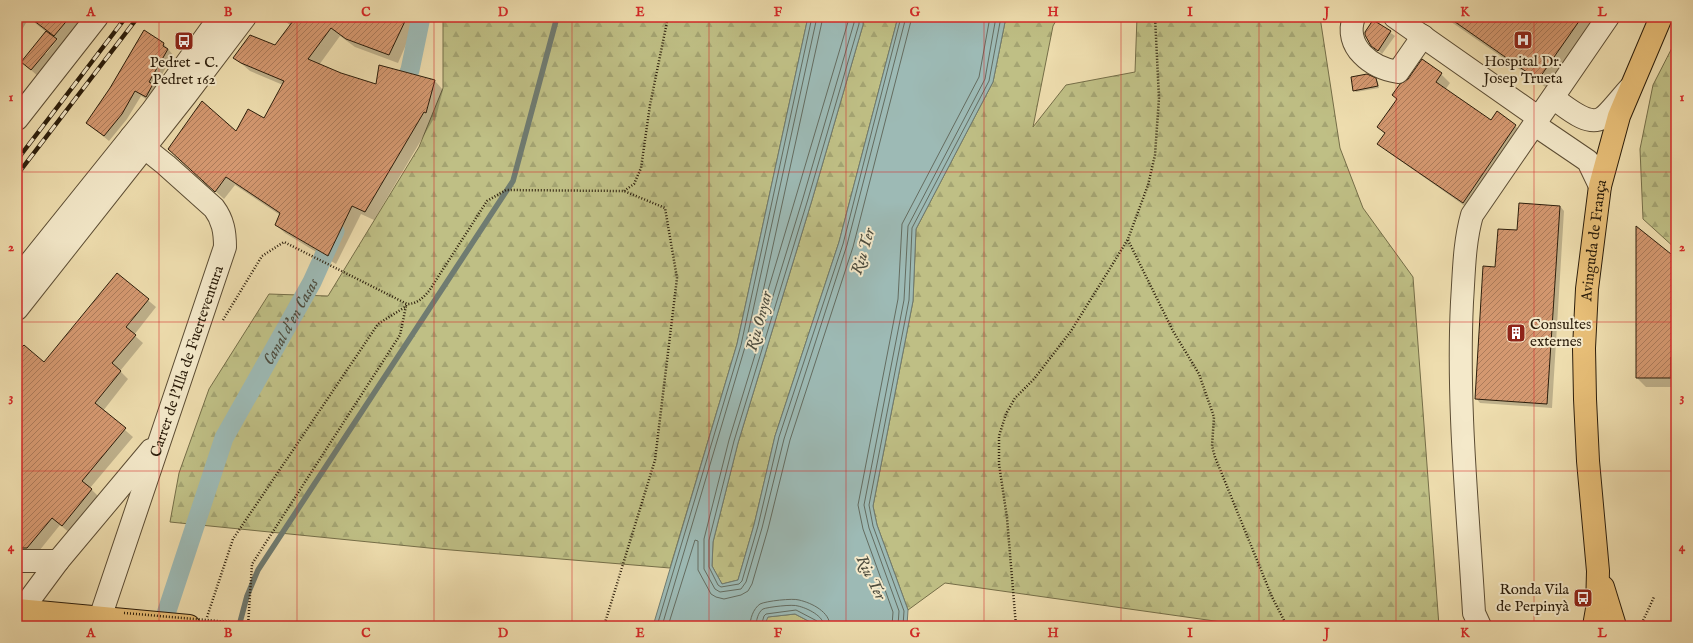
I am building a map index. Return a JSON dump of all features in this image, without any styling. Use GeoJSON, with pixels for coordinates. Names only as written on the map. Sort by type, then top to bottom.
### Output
{"type":"FeatureCollection","features":[{"type":"Feature","properties":{"kind":"main road","name":"Avinguda de França"},"geometry":{"type":"LineString","coordinates":[[1594,626],[1597,609],[1598,571],[1588,461],[1584,348],[1587,289],[1600,186],[1619,116],[1661,17]]}},
{"type":"Feature","properties":{"kind":"main road","name":"Avinguda de França"},"geometry":{"type":"LineString","coordinates":[[1598,571],[1615,626]]}},
{"type":"Feature","properties":{"kind":"main road"},"geometry":{"type":"LineString","coordinates":[[18,618],[100,618],[122,616],[189,626]]}},
{"type":"Feature","properties":{"kind":"street"},"geometry":{"type":"LineString","coordinates":[[17,119],[97,17]]}},
{"type":"Feature","properties":{"kind":"street"},"geometry":{"type":"LineString","coordinates":[[17,310],[138,143],[152,111],[220,17]]}},
{"type":"Feature","properties":{"kind":"street"},"geometry":{"type":"LineString","coordinates":[[17,278],[138,143],[245,17]]}},
{"type":"Feature","properties":{"kind":"street"},"geometry":{"type":"LineString","coordinates":[[1354,17],[1350,26],[1352,39],[1360,53],[1373,64],[1386,70],[1398,72],[1423,36]]}},
{"type":"Feature","properties":{"kind":"street"},"geometry":{"type":"LineString","coordinates":[[1395,17],[1423,36],[1588,161],[1600,186]]}},
{"type":"Feature","properties":{"kind":"street"},"geometry":{"type":"LineString","coordinates":[[1480,626],[1474,613],[1462,406],[1460,340],[1467,232],[1472,215],[1608,17]]}},
{"type":"Feature","properties":{"kind":"street"},"geometry":{"type":"LineString","coordinates":[[1553,98],[1585,120],[1594,121],[1603,118],[1631,87]]}},
{"type":"Feature","properties":{"kind":"street","name":"Carrer de l'Illa de Fuerteventura"},"geometry":{"type":"LineString","coordinates":[[100,618],[225,247],[225,236],[220,216],[207,201],[138,143]]}},
{"type":"Feature","properties":{"kind":"street"},"geometry":{"type":"LineString","coordinates":[[18,618],[58,561],[160,440]]}},
{"type":"Feature","properties":{"kind":"street"},"geometry":{"type":"LineString","coordinates":[[17,561],[58,561]]}},
{"type":"Feature","properties":{"kind":"path"},"geometry":{"type":"LineString","coordinates":[[624,191],[634,184],[641,168],[650,105],[668,17]]}},
{"type":"Feature","properties":{"kind":"path"},"geometry":{"type":"LineString","coordinates":[[1016,626],[1007,518],[999,464],[999,436],[1006,414],[1015,398],[1034,379],[1071,331],[1128,239],[1148,186],[1155,155],[1159,98],[1155,17]]}},
{"type":"Feature","properties":{"kind":"path"},"geometry":{"type":"LineString","coordinates":[[199,326],[220,325],[262,256],[284,242],[407,304],[414,303],[425,295],[487,201],[506,190],[624,191],[665,208],[677,278],[655,460],[604,626]]}},
{"type":"Feature","properties":{"kind":"path"},"geometry":{"type":"LineString","coordinates":[[1128,239],[1173,331],[1199,374],[1214,417],[1212,446],[1215,457],[1272,597],[1287,626]]}},
{"type":"Feature","properties":{"kind":"path"},"geometry":{"type":"LineString","coordinates":[[204,626],[233,539],[378,324],[405,307],[407,304]]}},
{"type":"Feature","properties":{"kind":"path"},"geometry":{"type":"LineString","coordinates":[[248,626],[252,564],[400,335],[407,304]]}},
{"type":"Feature","properties":{"kind":"path"},"geometry":{"type":"LineString","coordinates":[[1642,623],[1654,597]]}},
{"type":"Feature","properties":{"kind":"path"},"geometry":{"type":"LineString","coordinates":[[122,616],[277,626]]}},
{"type":"Feature","properties":{"kind":"green space"},"geometry":{"type":"Polygon","coordinates":[[[443,17],[808,17],[737,344],[670,568],[439,549],[170,522],[179,473],[209,389],[269,294],[328,296],[419,147],[443,88],[443,17]]]}},
{"type":"Feature","properties":{"kind":"green space"},"geometry":{"type":"Polygon","coordinates":[[[863,17],[898,17],[839,242],[775,436],[754,525],[738,580],[722,584],[712,566],[713,542],[738,443],[812,200],[863,25],[863,17]]]}},
{"type":"Feature","properties":{"kind":"green space"},"geometry":{"type":"Polygon","coordinates":[[[1006,17],[1058,17],[1053,26],[1033,127],[1066,85],[1135,72],[1137,17],[1320,17],[1340,148],[1363,208],[1413,277],[1439,626],[1250,626],[945,583],[908,610],[877,525],[873,506],[913,301],[916,229],[993,82],[1006,17]]]}},
{"type":"Feature","properties":{"kind":"green space"},"geometry":{"type":"Polygon","coordinates":[[[1676,40],[1676,249],[1643,219],[1640,149],[1653,85],[1676,40]]]}},
{"type":"Feature","properties":{"kind":"green space"},"geometry":{"type":"Polygon","coordinates":[[[795,614],[818,626],[764,626],[767,617],[795,614]]]}},
{"type":"Feature","properties":{"kind":"water"},"geometry":{"type":"Polygon","coordinates":[[[808,17],[863,17],[863,25],[812,200],[738,443],[713,542],[712,566],[722,584],[738,580],[754,525],[775,436],[839,242],[898,17],[1006,17],[993,82],[916,229],[913,301],[873,506],[877,525],[908,610],[907,626],[818,626],[795,614],[768,617],[764,626],[653,626],[737,344],[808,17]]]}},
{"type":"Feature","properties":{"kind":"building"},"geometry":{"type":"Polygon","coordinates":[[[29,17],[70,17],[54,36],[29,17]]]}},
{"type":"Feature","properties":{"kind":"building"},"geometry":{"type":"Polygon","coordinates":[[[296,17],[407,17],[389,55],[346,39],[331,28],[308,59],[341,73],[376,84],[379,65],[435,80],[426,113],[424,112],[365,212],[352,206],[328,256],[275,225],[280,213],[226,177],[215,192],[168,149],[202,101],[236,131],[248,109],[264,118],[284,81],[241,63],[233,58],[250,35],[275,45],[296,17]]]}},
{"type":"Feature","properties":{"kind":"building","name":"Hospital Dr. Josep Trueta"},"geometry":{"type":"Polygon","coordinates":[[[1448,17],[1582,17],[1538,80],[1448,17]]]}},
{"type":"Feature","properties":{"kind":"building"},"geometry":{"type":"Polygon","coordinates":[[[1373,20],[1391,31],[1378,51],[1371,46],[1365,35],[1365,32],[1373,20]]]}},
{"type":"Feature","properties":{"kind":"building"},"geometry":{"type":"Polygon","coordinates":[[[144,30],[164,43],[163,46],[168,49],[149,82],[153,84],[146,97],[135,91],[122,114],[104,136],[86,123],[110,88],[144,30]]]}},
{"type":"Feature","properties":{"kind":"building"},"geometry":{"type":"Polygon","coordinates":[[[46,31],[57,39],[31,70],[21,62],[46,31]]]}},
{"type":"Feature","properties":{"kind":"building"},"geometry":{"type":"Polygon","coordinates":[[[1422,59],[1442,73],[1436,82],[1491,120],[1497,111],[1516,125],[1463,203],[1377,144],[1385,133],[1377,127],[1397,99],[1392,95],[1400,84],[1408,79],[1422,59]]]}},
{"type":"Feature","properties":{"kind":"building"},"geometry":{"type":"Polygon","coordinates":[[[1367,74],[1376,78],[1378,86],[1353,91],[1351,77],[1367,74]]]}},
{"type":"Feature","properties":{"kind":"building","name":"Consultes externes"},"geometry":{"type":"Polygon","coordinates":[[[1519,203],[1560,206],[1547,404],[1475,399],[1483,266],[1495,267],[1498,229],[1517,230],[1519,203]]]}},
{"type":"Feature","properties":{"kind":"building"},"geometry":{"type":"Polygon","coordinates":[[[1636,226],[1676,258],[1676,357],[1671,357],[1671,378],[1636,378],[1636,226]]]}},
{"type":"Feature","properties":{"kind":"building"},"geometry":{"type":"Polygon","coordinates":[[[117,273],[149,299],[126,327],[136,335],[112,363],[121,371],[95,403],[126,428],[82,481],[92,489],[62,526],[52,518],[27,548],[17,548],[17,352],[24,345],[44,362],[117,273]]]}},
{"type":"Feature","properties":{"kind":"waterway","name":"Canal d'en Casas"},"geometry":{"type":"LineString","coordinates":[[398,96],[410,70],[421,17]]}},
{"type":"Feature","properties":{"kind":"waterway"},"geometry":{"type":"LineString","coordinates":[[239,626],[247,596],[258,570],[513,181],[557,17]]}},
{"type":"Feature","properties":{"kind":"waterway","name":"Canal d'en Casas"},"geometry":{"type":"LineString","coordinates":[[162,626],[224,438],[312,282],[335,231]]}},
{"type":"Feature","properties":{"kind":"railway"},"geometry":{"type":"LineString","coordinates":[[17,160],[126,17]]}},
{"type":"Feature","properties":{"kind":"railway"},"geometry":{"type":"LineString","coordinates":[[17,175],[138,17]]}},
{"type":"Feature","properties":{"kind":"place","name":"Hospital Dr. Josep Trueta"},"geometry":{"type":"Point","coordinates":[1523,40]}},
{"type":"Feature","properties":{"kind":"place","name":"Pedret - C. Pedret 162"},"geometry":{"type":"Point","coordinates":[184,41]}},
{"type":"Feature","properties":{"kind":"place","name":"Consultes externes"},"geometry":{"type":"Point","coordinates":[1516,333]}},
{"type":"Feature","properties":{"kind":"place","name":"Ronda Vila de Perpinyà"},"geometry":{"type":"Point","coordinates":[1583,598]}},
{"type":"Feature","properties":{"kind":"water label","name":"Riu Ter"},"geometry":{"type":"Point","coordinates":[862,251]}},
{"type":"Feature","properties":{"kind":"water label","name":"Riu Onyar"},"geometry":{"type":"Point","coordinates":[758,321]}},
{"type":"Feature","properties":{"kind":"water label","name":"Riu Ter"},"geometry":{"type":"Point","coordinates":[872,577]}}]}
